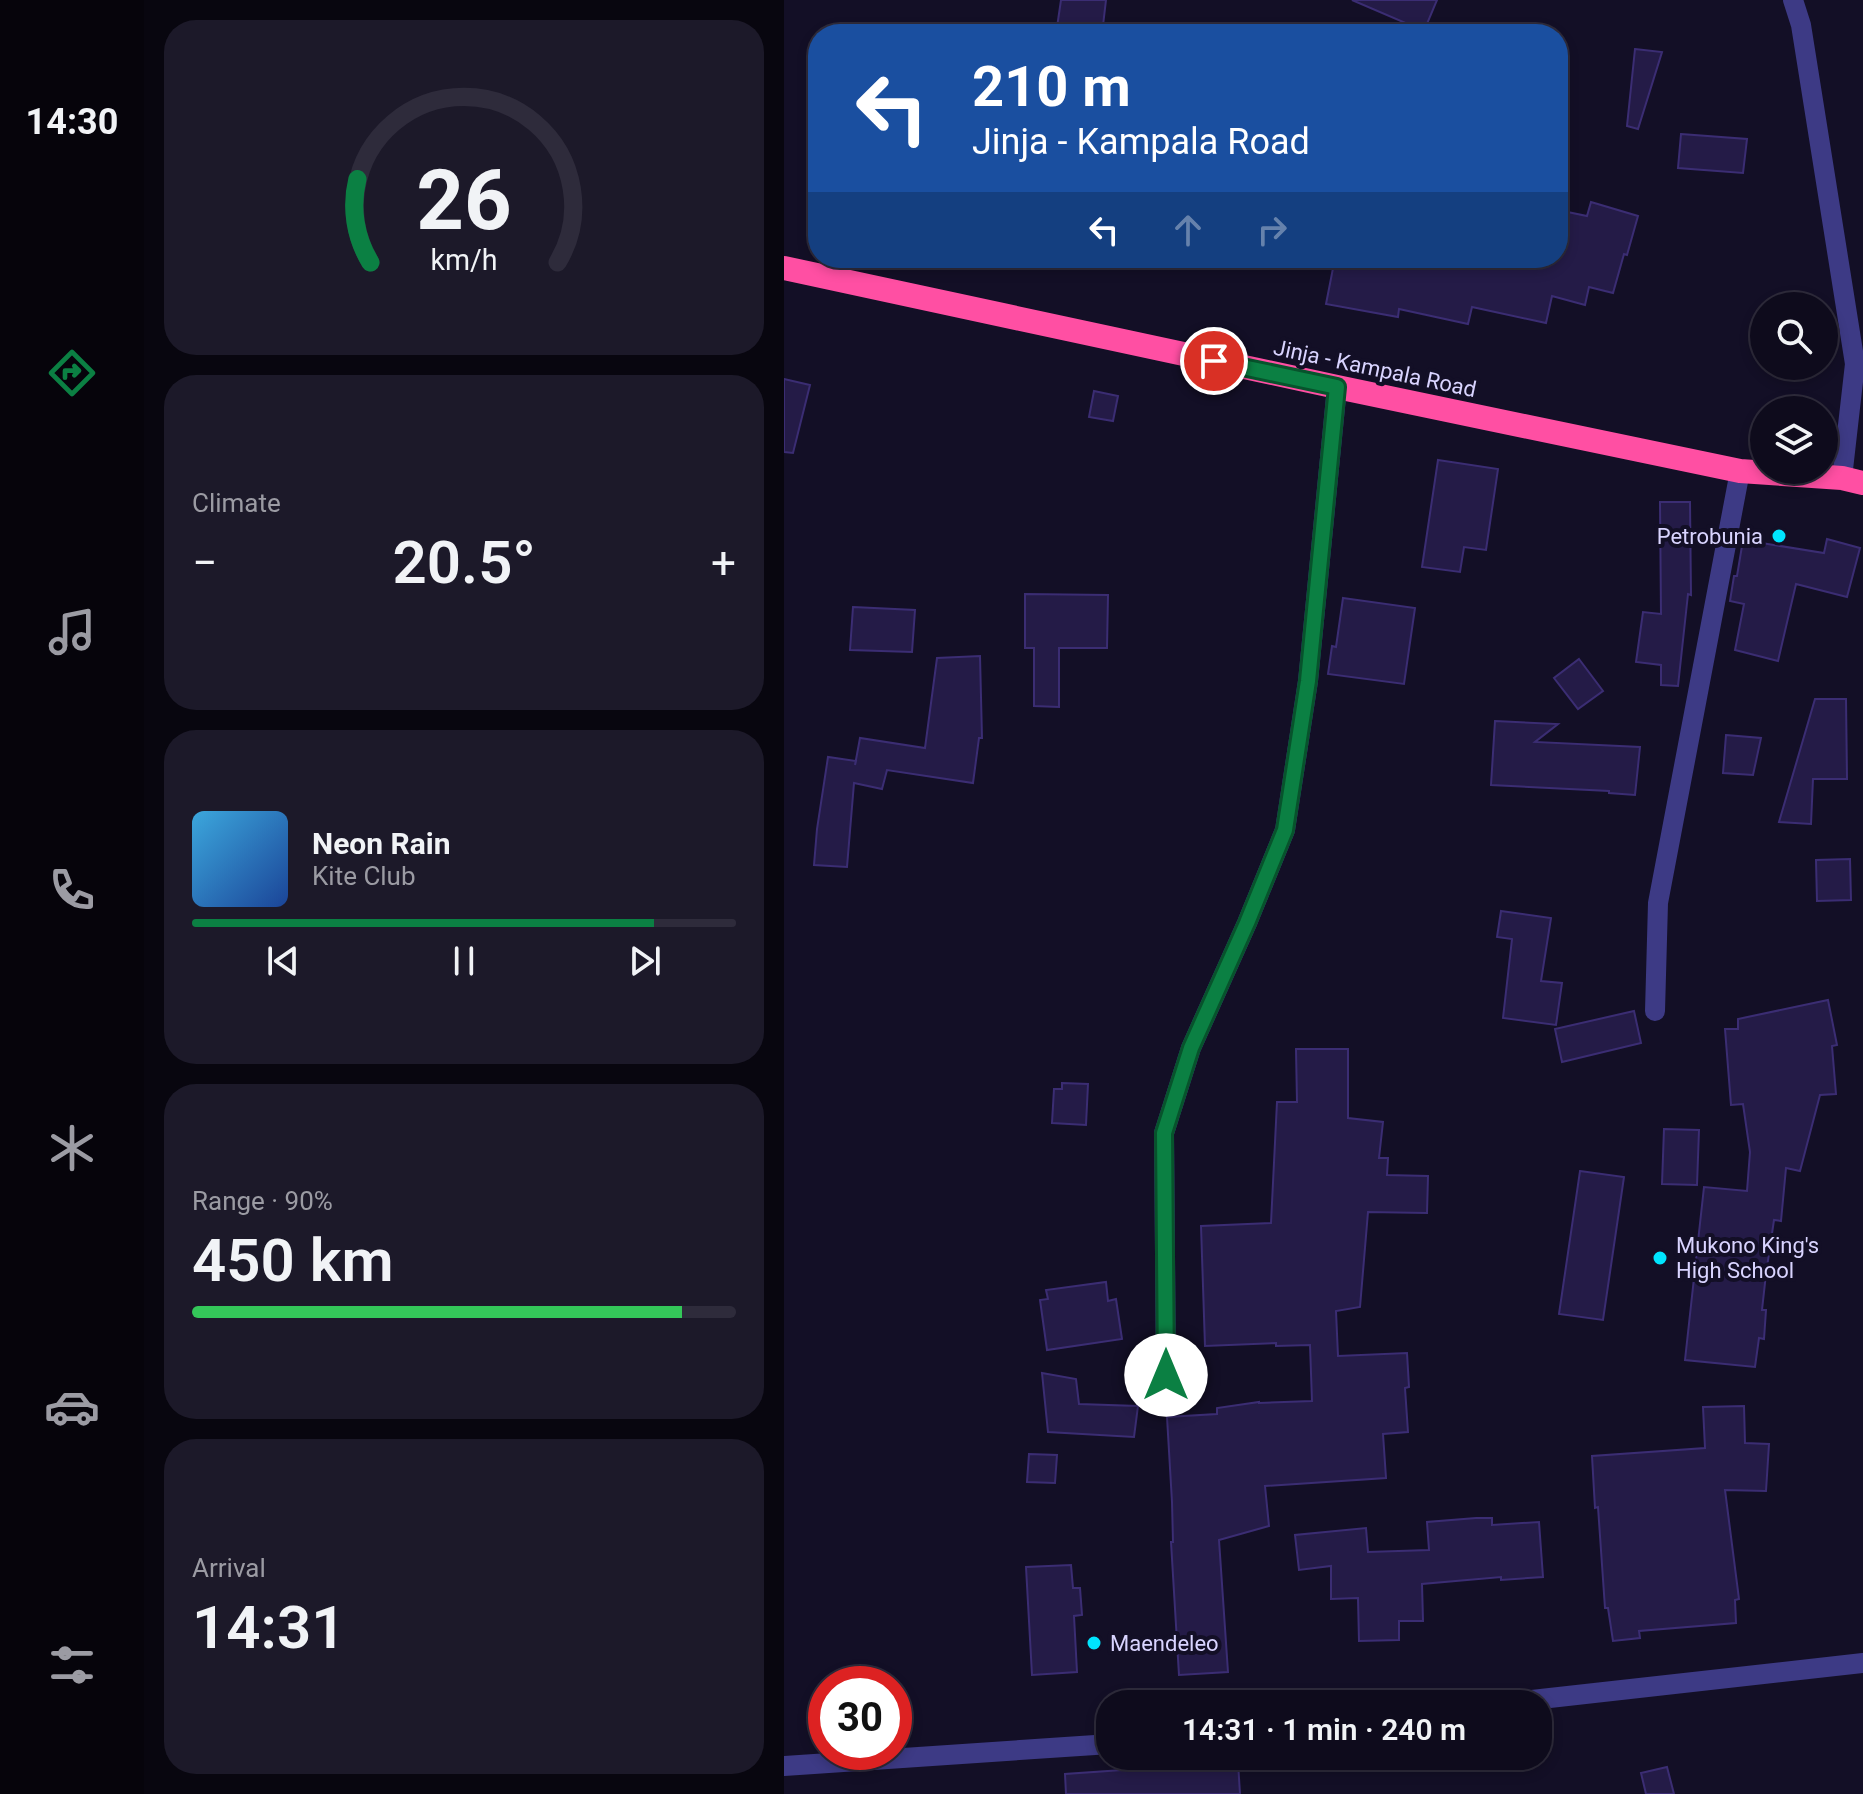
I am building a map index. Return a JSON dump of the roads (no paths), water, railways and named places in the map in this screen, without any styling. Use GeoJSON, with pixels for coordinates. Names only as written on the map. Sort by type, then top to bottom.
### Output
{"type":"FeatureCollection","features":[{"type":"Feature","properties":{"kind":"highway","name":"Jinja - Kampala Road"},"geometry":{"type":"LineString","coordinates":[[784,268],[1740,471],[1852,481]]}},
{"type":"Feature","properties":{"kind":"street"},"geometry":{"type":"LineString","coordinates":[[1793,0],[1801,25],[1855,364],[1852,481]]}},
{"type":"Feature","properties":{"kind":"street"},"geometry":{"type":"LineString","coordinates":[[1166,1375],[1164,1133],[1191,1048],[1285,830],[1308,681],[1337,387]]}},
{"type":"Feature","properties":{"kind":"street"},"geometry":{"type":"LineString","coordinates":[[1655,1011],[1658,903],[1740,471]]}},
{"type":"Feature","properties":{"kind":"street"},"geometry":{"type":"LineString","coordinates":[[1552,1698],[1863,1663]]}},
{"type":"Feature","properties":{"kind":"street"},"geometry":{"type":"LineString","coordinates":[[784,1766],[1096,1745]]}},
{"type":"Feature","properties":{"kind":"place","name":"Petrobunia"},"geometry":{"type":"Point","coordinates":[1779,536]}},
{"type":"Feature","properties":{"kind":"place","name":"Mukono King's High School"},"geometry":{"type":"Point","coordinates":[1660,1258]}},
{"type":"Feature","properties":{"kind":"place","name":"Maendeleo"},"geometry":{"type":"Point","coordinates":[1094,1643]}}]}
